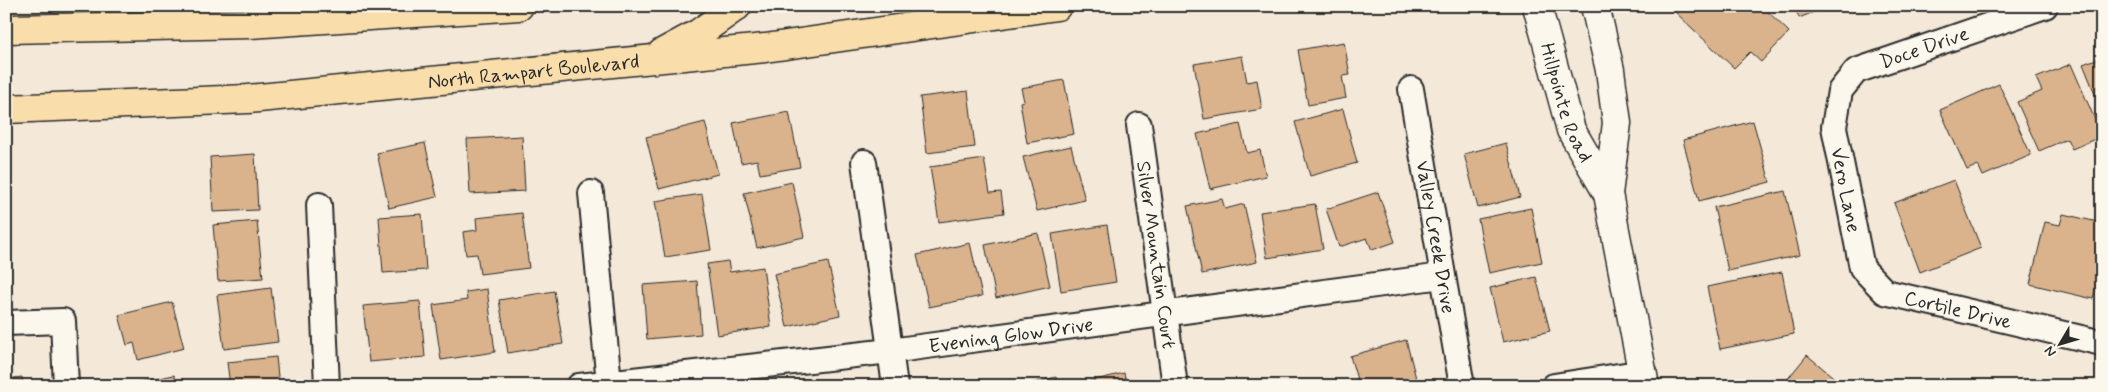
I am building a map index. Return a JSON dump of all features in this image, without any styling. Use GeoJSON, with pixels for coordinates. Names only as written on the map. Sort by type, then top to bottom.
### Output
{"type":"FeatureCollection","features":[{"type":"Feature","properties":{"kind":"main road"},"geometry":{"type":"LineString","coordinates":[[6,29],[250,24],[519,6]]}},
{"type":"Feature","properties":{"kind":"main road"},"geometry":{"type":"LineString","coordinates":[[651,58],[699,33],[737,6]]}},
{"type":"Feature","properties":{"kind":"main road","name":"North Rampart Boulevard"},"geometry":{"type":"LineString","coordinates":[[6,108],[248,98],[765,48],[1057,6]]}},
{"type":"Feature","properties":{"kind":"main road"},"geometry":{"type":"LineString","coordinates":[[6,99],[6,108]]}},
{"type":"Feature","properties":{"kind":"street","name":"Hillpointe Road"},"geometry":{"type":"LineString","coordinates":[[1537,6],[1571,130],[1608,194]]}},
{"type":"Feature","properties":{"kind":"street","name":"Hillpointe Road"},"geometry":{"type":"LineString","coordinates":[[1595,6],[1610,70],[1617,123],[1608,194],[1644,379]]}},
{"type":"Feature","properties":{"kind":"street","name":"Doce Drive"},"geometry":{"type":"LineString","coordinates":[[1840,91],[1856,70],[2045,6]]}},
{"type":"Feature","properties":{"kind":"street","name":"Valley Creek Drive"},"geometry":{"type":"LineString","coordinates":[[1411,89],[1462,386]]}},
{"type":"Feature","properties":{"kind":"street","name":"Vero Lane"},"geometry":{"type":"LineString","coordinates":[[1840,91],[1834,127],[1862,268],[1875,284]]}},
{"type":"Feature","properties":{"kind":"street","name":"Silver Mountain Court"},"geometry":{"type":"LineString","coordinates":[[1139,125],[1174,386]]}},
{"type":"Feature","properties":{"kind":"street"},"geometry":{"type":"LineString","coordinates":[[864,162],[895,386]]}},
{"type":"Feature","properties":{"kind":"street"},"geometry":{"type":"LineString","coordinates":[[591,193],[609,384]]}},
{"type":"Feature","properties":{"kind":"street"},"geometry":{"type":"LineString","coordinates":[[319,205],[327,386]]}},
{"type":"Feature","properties":{"kind":"street","name":"Evening Glow Drive"},"geometry":{"type":"LineString","coordinates":[[579,386],[890,351],[1442,276]]}},
{"type":"Feature","properties":{"kind":"street","name":"Cortile Drive"},"geometry":{"type":"LineString","coordinates":[[1875,284],[1886,292],[2102,343]]}},
{"type":"Feature","properties":{"kind":"street"},"geometry":{"type":"LineString","coordinates":[[6,323],[63,321],[66,386]]}},
{"type":"Feature","properties":{"kind":"street"},"geometry":{"type":"LineString","coordinates":[[1554,386],[1644,379]]}},
{"type":"Feature","properties":{"kind":"building"},"geometry":{"type":"Polygon","coordinates":[[[1677,6],[1762,6],[1789,32],[1761,62],[1750,52],[1734,68],[1673,10],[1677,6]]]}},
{"type":"Feature","properties":{"kind":"building"},"geometry":{"type":"Polygon","coordinates":[[[1794,6],[1829,6],[1799,18],[1794,6]]]}},
{"type":"Feature","properties":{"kind":"building"},"geometry":{"type":"Polygon","coordinates":[[[1344,42],[1350,75],[1342,76],[1346,98],[1308,105],[1298,50],[1344,42]]]}},
{"type":"Feature","properties":{"kind":"building"},"geometry":{"type":"Polygon","coordinates":[[[1242,56],[1247,82],[1257,80],[1262,109],[1204,119],[1194,64],[1242,56]]]}},
{"type":"Feature","properties":{"kind":"building"},"geometry":{"type":"Polygon","coordinates":[[[2102,57],[2102,111],[2083,64],[2102,57]]]}},
{"type":"Feature","properties":{"kind":"building"},"geometry":{"type":"Polygon","coordinates":[[[2071,64],[2102,136],[2072,149],[2067,139],[2039,151],[2017,102],[2042,91],[2036,78],[2071,64]]]}},
{"type":"Feature","properties":{"kind":"building"},"geometry":{"type":"Polygon","coordinates":[[[1064,80],[1074,134],[1027,143],[1020,102],[1024,101],[1021,88],[1064,80]]]}},
{"type":"Feature","properties":{"kind":"building"},"geometry":{"type":"Polygon","coordinates":[[[1999,84],[2031,155],[1983,176],[1978,165],[1967,170],[1940,110],[1999,84]]]}},
{"type":"Feature","properties":{"kind":"building"},"geometry":{"type":"Polygon","coordinates":[[[968,91],[975,147],[927,153],[920,97],[968,91]]]}},
{"type":"Feature","properties":{"kind":"building"},"geometry":{"type":"Polygon","coordinates":[[[1343,109],[1357,163],[1310,176],[1295,122],[1343,109]]]}},
{"type":"Feature","properties":{"kind":"building"},"geometry":{"type":"Polygon","coordinates":[[[789,112],[800,167],[760,174],[757,160],[741,163],[733,123],[789,112]]]}},
{"type":"Feature","properties":{"kind":"building"},"geometry":{"type":"Polygon","coordinates":[[[1753,121],[1770,182],[1699,201],[1683,140],[1753,121]]]}},
{"type":"Feature","properties":{"kind":"building"},"geometry":{"type":"Polygon","coordinates":[[[705,122],[718,174],[659,189],[646,137],[705,122]]]}},
{"type":"Feature","properties":{"kind":"building"},"geometry":{"type":"Polygon","coordinates":[[[1240,124],[1247,153],[1260,150],[1266,176],[1210,189],[1197,134],[1240,124]]]}},
{"type":"Feature","properties":{"kind":"building"},"geometry":{"type":"Polygon","coordinates":[[[522,136],[525,191],[470,194],[467,139],[522,136]]]}},
{"type":"Feature","properties":{"kind":"building"},"geometry":{"type":"Polygon","coordinates":[[[425,143],[437,197],[389,208],[377,153],[425,143]]]}},
{"type":"Feature","properties":{"kind":"building"},"geometry":{"type":"Polygon","coordinates":[[[1506,143],[1520,197],[1478,208],[1464,154],[1506,143]]]}},
{"type":"Feature","properties":{"kind":"building"},"geometry":{"type":"Polygon","coordinates":[[[1071,146],[1085,200],[1037,211],[1023,157],[1071,146]]]}},
{"type":"Feature","properties":{"kind":"building"},"geometry":{"type":"Polygon","coordinates":[[[255,154],[258,210],[213,212],[210,157],[255,154]]]}},
{"type":"Feature","properties":{"kind":"building"},"geometry":{"type":"Polygon","coordinates":[[[984,159],[990,193],[1001,192],[1004,213],[939,222],[930,167],[984,159]]]}},
{"type":"Feature","properties":{"kind":"building"},"geometry":{"type":"Polygon","coordinates":[[[1954,180],[1981,248],[1920,272],[1894,203],[1954,180]]]}},
{"type":"Feature","properties":{"kind":"building"},"geometry":{"type":"Polygon","coordinates":[[[792,182],[804,237],[757,248],[744,193],[792,182]]]}},
{"type":"Feature","properties":{"kind":"building"},"geometry":{"type":"Polygon","coordinates":[[[1785,191],[1800,255],[1728,271],[1714,207],[1785,191]]]}},
{"type":"Feature","properties":{"kind":"building"},"geometry":{"type":"Polygon","coordinates":[[[1378,192],[1395,242],[1372,250],[1367,238],[1339,247],[1326,209],[1378,192]]]}},
{"type":"Feature","properties":{"kind":"building"},"geometry":{"type":"Polygon","coordinates":[[[702,194],[711,250],[665,257],[655,201],[702,194]]]}},
{"type":"Feature","properties":{"kind":"building"},"geometry":{"type":"Polygon","coordinates":[[[1222,199],[1225,209],[1244,204],[1257,262],[1202,274],[1187,206],[1222,199]]]}},
{"type":"Feature","properties":{"kind":"building"},"geometry":{"type":"Polygon","coordinates":[[[1315,204],[1323,249],[1267,258],[1260,212],[1315,204]]]}},
{"type":"Feature","properties":{"kind":"building"},"geometry":{"type":"Polygon","coordinates":[[[1531,208],[1542,262],[1489,273],[1478,219],[1531,208]]]}},
{"type":"Feature","properties":{"kind":"building"},"geometry":{"type":"Polygon","coordinates":[[[522,213],[529,268],[480,274],[477,254],[466,255],[463,232],[477,230],[476,218],[522,213]]]}},
{"type":"Feature","properties":{"kind":"building"},"geometry":{"type":"Polygon","coordinates":[[[422,214],[426,270],[383,273],[379,217],[422,214]]]}},
{"type":"Feature","properties":{"kind":"building"},"geometry":{"type":"Polygon","coordinates":[[[2063,214],[2102,223],[2102,262],[2093,299],[2030,284],[2045,222],[2060,225],[2063,214]]]}},
{"type":"Feature","properties":{"kind":"building"},"geometry":{"type":"Polygon","coordinates":[[[257,221],[263,278],[218,281],[213,225],[257,221]]]}},
{"type":"Feature","properties":{"kind":"building"},"geometry":{"type":"Polygon","coordinates":[[[1107,225],[1116,282],[1061,291],[1052,234],[1107,225]]]}},
{"type":"Feature","properties":{"kind":"building"},"geometry":{"type":"Polygon","coordinates":[[[1038,233],[1050,286],[996,298],[985,245],[1038,233]]]}},
{"type":"Feature","properties":{"kind":"building"},"geometry":{"type":"Polygon","coordinates":[[[970,243],[982,296],[929,307],[917,255],[970,243]]]}},
{"type":"Feature","properties":{"kind":"building"},"geometry":{"type":"Polygon","coordinates":[[[728,261],[730,272],[763,267],[771,327],[717,335],[707,264],[728,261]]]}},
{"type":"Feature","properties":{"kind":"building"},"geometry":{"type":"Polygon","coordinates":[[[828,262],[840,315],[787,327],[774,274],[828,262]]]}},
{"type":"Feature","properties":{"kind":"building"},"geometry":{"type":"Polygon","coordinates":[[[1782,272],[1794,334],[1720,349],[1707,287],[1782,272]]]}},
{"type":"Feature","properties":{"kind":"building"},"geometry":{"type":"Polygon","coordinates":[[[1536,277],[1550,331],[1503,342],[1490,288],[1536,277]]]}},
{"type":"Feature","properties":{"kind":"building"},"geometry":{"type":"Polygon","coordinates":[[[697,281],[701,334],[647,339],[643,285],[697,281]]]}},
{"type":"Feature","properties":{"kind":"building"},"geometry":{"type":"Polygon","coordinates":[[[271,288],[278,342],[224,349],[217,295],[271,288]]]}},
{"type":"Feature","properties":{"kind":"building"},"geometry":{"type":"Polygon","coordinates":[[[487,289],[495,352],[441,360],[433,305],[467,300],[466,292],[487,289]]]}},
{"type":"Feature","properties":{"kind":"building"},"geometry":{"type":"Polygon","coordinates":[[[554,291],[563,344],[508,353],[499,300],[554,291]]]}},
{"type":"Feature","properties":{"kind":"building"},"geometry":{"type":"Polygon","coordinates":[[[420,301],[425,357],[369,362],[363,306],[420,301]]]}},
{"type":"Feature","properties":{"kind":"building"},"geometry":{"type":"Polygon","coordinates":[[[172,302],[184,348],[138,360],[134,343],[127,345],[119,315],[172,302]]]}},
{"type":"Feature","properties":{"kind":"building"},"geometry":{"type":"Polygon","coordinates":[[[1406,340],[1418,386],[1359,386],[1350,356],[1406,340]]]}},
{"type":"Feature","properties":{"kind":"building"},"geometry":{"type":"Polygon","coordinates":[[[1807,355],[1844,386],[1782,386],[1807,355]]]}},
{"type":"Feature","properties":{"kind":"building"},"geometry":{"type":"Polygon","coordinates":[[[276,357],[279,386],[230,386],[227,362],[276,357]]]}},
{"type":"Feature","properties":{"kind":"building"},"geometry":{"type":"Polygon","coordinates":[[[1124,373],[1127,386],[1071,386],[1124,373]]]}},
{"type":"Feature","properties":{"kind":"building"},"geometry":{"type":"Polygon","coordinates":[[[174,375],[177,386],[125,385],[174,375]]]}},
{"type":"Feature","properties":{"kind":"building"},"geometry":{"type":"Polygon","coordinates":[[[22,377],[23,386],[6,386],[6,379],[22,377]]]}},
{"type":"Feature","properties":{"kind":"building"},"geometry":{"type":"Polygon","coordinates":[[[1056,377],[1058,386],[1022,386],[1056,377]]]}}]}
